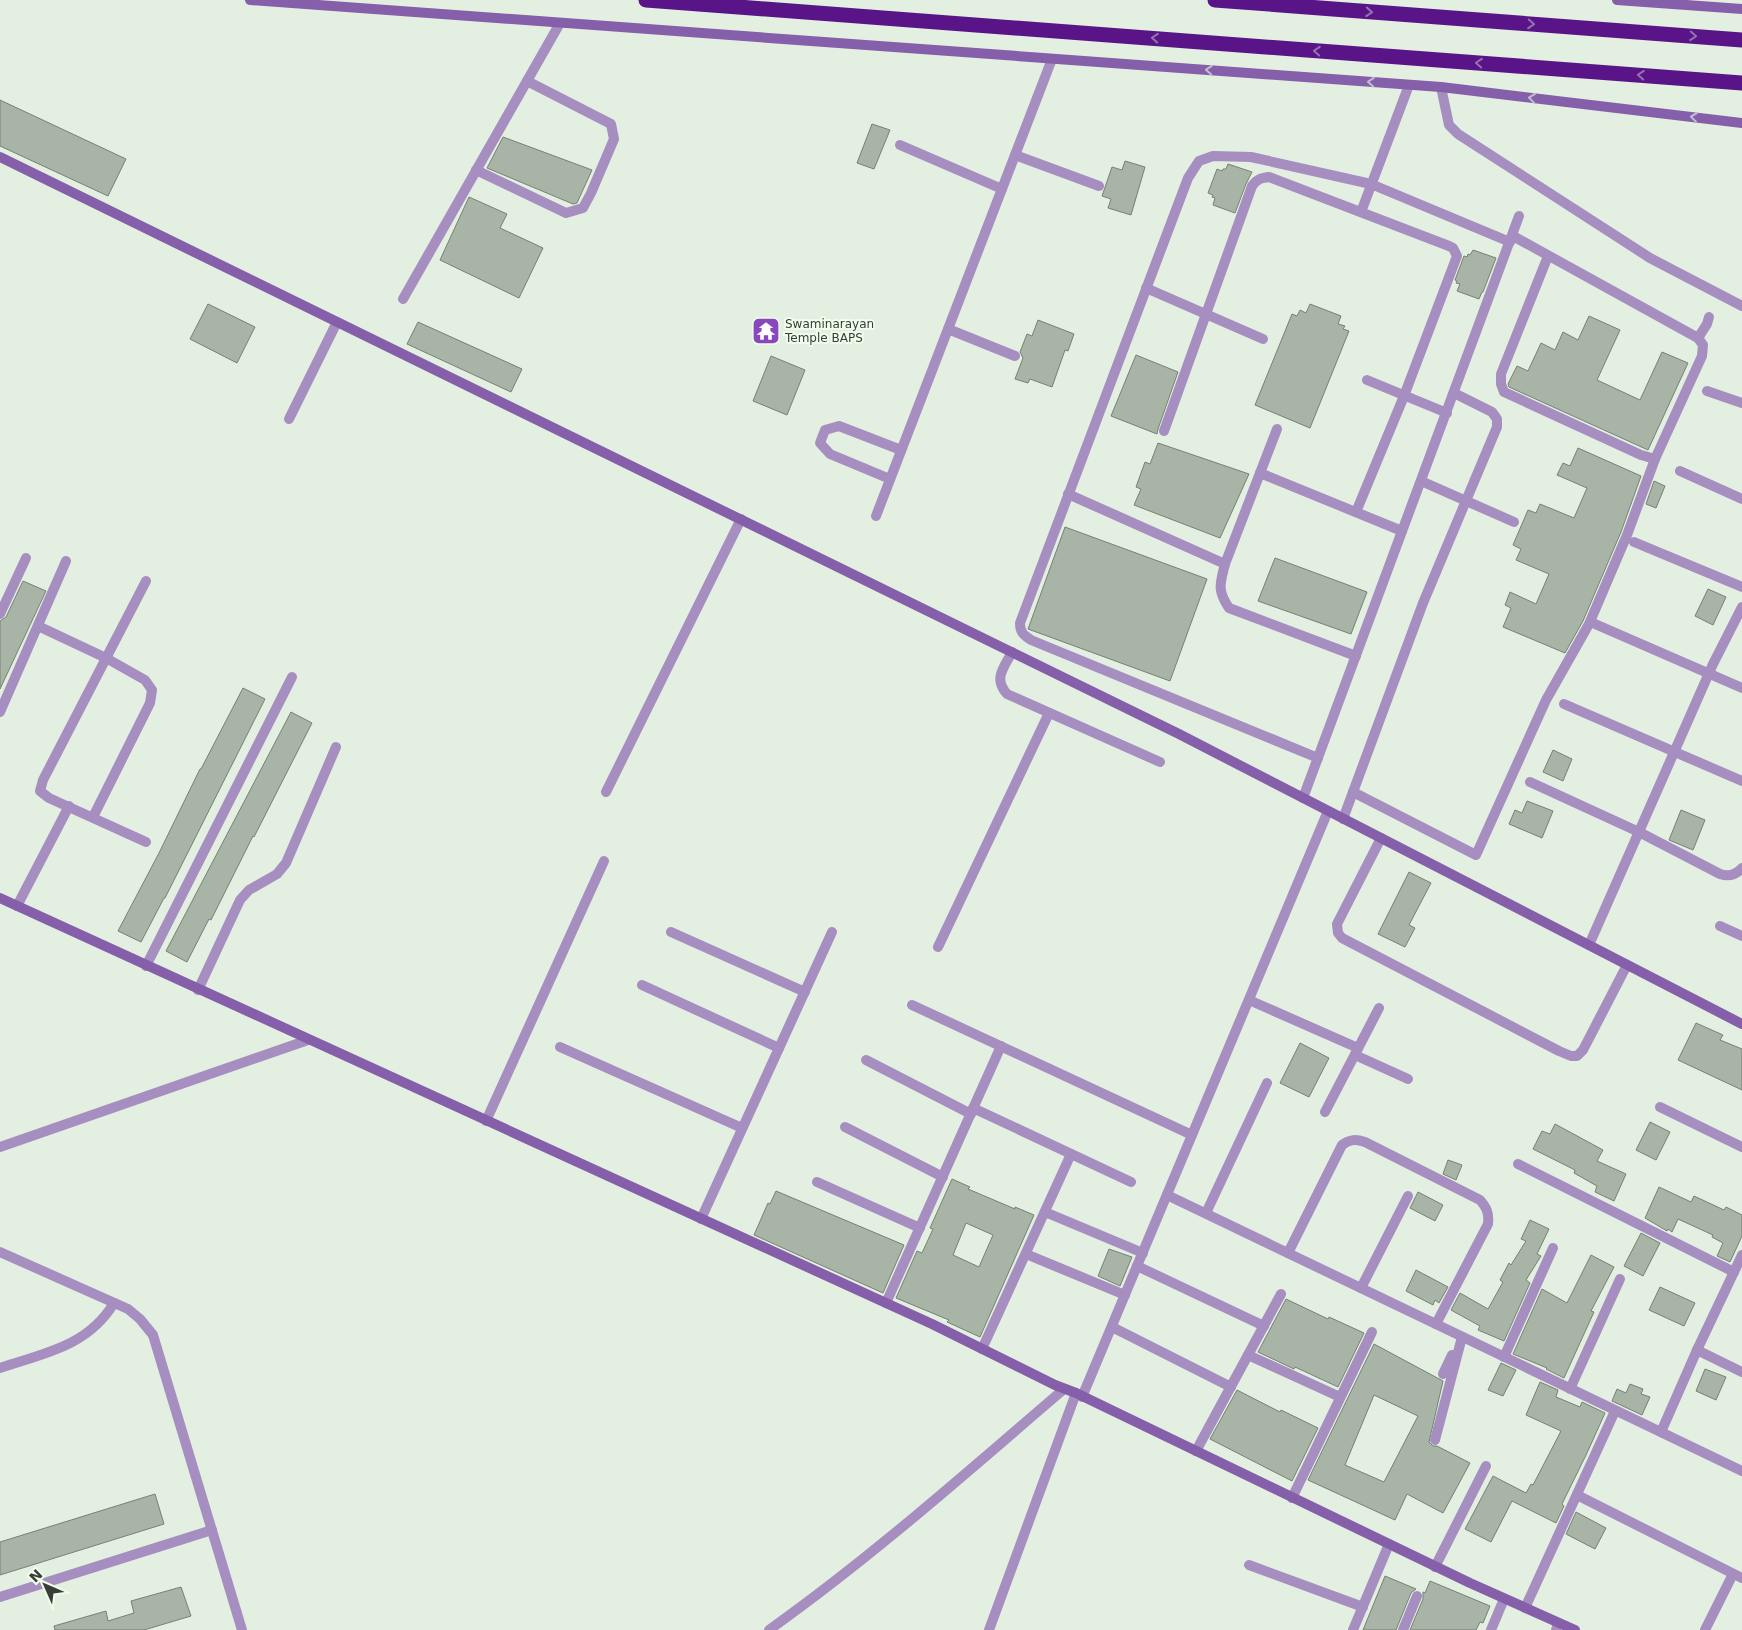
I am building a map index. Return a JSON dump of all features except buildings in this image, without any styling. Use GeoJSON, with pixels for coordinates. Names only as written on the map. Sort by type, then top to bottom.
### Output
{"type":"FeatureCollection","features":[{"type":"Feature","properties":{"kind":"highway"},"geometry":{"type":"LineString","coordinates":[[646,0],[1742,83]]}},
{"type":"Feature","properties":{"kind":"highway"},"geometry":{"type":"LineString","coordinates":[[1215,0],[1742,40]]}},
{"type":"Feature","properties":{"kind":"street"},"geometry":{"type":"LineString","coordinates":[[250,0],[1441,87],[1742,123]]}},
{"type":"Feature","properties":{"kind":"street"},"geometry":{"type":"LineString","coordinates":[[1617,0],[1742,9]]}},
{"type":"Feature","properties":{"kind":"street"},"geometry":{"type":"LineString","coordinates":[[403,299],[560,22]]}},
{"type":"Feature","properties":{"kind":"street"},"geometry":{"type":"LineString","coordinates":[[876,516],[1052,59]]}},
{"type":"Feature","properties":{"kind":"street"},"geometry":{"type":"LineString","coordinates":[[476,170],[566,213],[583,208],[592,192],[614,140],[611,124],[526,81]]}},
{"type":"Feature","properties":{"kind":"street"},"geometry":{"type":"LineString","coordinates":[[1361,212],[1410,85]]}},
{"type":"Feature","properties":{"kind":"street"},"geometry":{"type":"LineString","coordinates":[[1441,87],[1449,125],[1458,134],[1650,258],[1742,306]]}},
{"type":"Feature","properties":{"kind":"street"},"geometry":{"type":"LineString","coordinates":[[900,145],[1002,188]]}},
{"type":"Feature","properties":{"kind":"street"},"geometry":{"type":"LineString","coordinates":[[1015,155],[1099,186]]}},
{"type":"Feature","properties":{"kind":"street"},"geometry":{"type":"LineString","coordinates":[[1318,758],[1025,636],[1020,631],[1020,623],[1188,178],[1199,161],[1213,156],[1251,157],[1371,184],[1511,239],[1548,256],[1698,338],[1703,345],[1702,356],[1655,459],[1627,535],[1589,624],[1546,700],[1476,854],[1353,792]]}},
{"type":"Feature","properties":{"kind":"street"},"geometry":{"type":"LineString","coordinates":[[0,157],[1179,734],[1742,1024]]}},
{"type":"Feature","properties":{"kind":"street"},"geometry":{"type":"LineString","coordinates":[[1164,431],[1252,186],[1256,181],[1262,178],[1269,178],[1449,246],[1456,252],[1457,256],[1404,396],[1356,512]]}},
{"type":"Feature","properties":{"kind":"street"},"geometry":{"type":"LineString","coordinates":[[1303,798],[1519,216]]}},
{"type":"Feature","properties":{"kind":"street"},"geometry":{"type":"LineString","coordinates":[[1548,256],[1501,374],[1501,384],[1504,392],[1641,455],[1655,459]]}},
{"type":"Feature","properties":{"kind":"street"},"geometry":{"type":"LineString","coordinates":[[1146,288],[1263,339]]}},
{"type":"Feature","properties":{"kind":"street"},"geometry":{"type":"LineString","coordinates":[[1698,338],[1709,317]]}},
{"type":"Feature","properties":{"kind":"street"},"geometry":{"type":"LineString","coordinates":[[289,420],[337,322]]}},
{"type":"Feature","properties":{"kind":"street"},"geometry":{"type":"LineString","coordinates":[[948,330],[1015,356]]}},
{"type":"Feature","properties":{"kind":"street"},"geometry":{"type":"LineString","coordinates":[[1367,380],[1447,413]]}},
{"type":"Feature","properties":{"kind":"street"},"geometry":{"type":"LineString","coordinates":[[1707,390],[1742,403]]}},
{"type":"Feature","properties":{"kind":"street"},"geometry":{"type":"LineString","coordinates":[[1343,819],[1424,603],[1497,427],[1497,419],[1492,412],[1454,394]]}},
{"type":"Feature","properties":{"kind":"street"},"geometry":{"type":"LineString","coordinates":[[890,479],[830,454],[820,443],[825,430],[839,426],[901,450]]}},
{"type":"Feature","properties":{"kind":"street"},"geometry":{"type":"LineString","coordinates":[[1276,430],[1225,564],[1219,586],[1222,598],[1229,608],[1356,656]]}},
{"type":"Feature","properties":{"kind":"street"},"geometry":{"type":"LineString","coordinates":[[1680,472],[1742,499]]}},
{"type":"Feature","properties":{"kind":"street"},"geometry":{"type":"LineString","coordinates":[[1260,473],[1402,531]]}},
{"type":"Feature","properties":{"kind":"street"},"geometry":{"type":"LineString","coordinates":[[1421,481],[1514,522]]}},
{"type":"Feature","properties":{"kind":"street"},"geometry":{"type":"LineString","coordinates":[[1068,494],[1225,564]]}},
{"type":"Feature","properties":{"kind":"street"},"geometry":{"type":"LineString","coordinates":[[606,792],[741,520]]}},
{"type":"Feature","properties":{"kind":"street"},"geometry":{"type":"LineString","coordinates":[[1634,542],[1742,587]]}},
{"type":"Feature","properties":{"kind":"street"},"geometry":{"type":"LineString","coordinates":[[0,614],[26,558]]}},
{"type":"Feature","properties":{"kind":"street"},"geometry":{"type":"LineString","coordinates":[[0,712],[66,561]]}},
{"type":"Feature","properties":{"kind":"street"},"geometry":{"type":"LineString","coordinates":[[146,581],[43,780],[40,791],[49,798],[146,842]]}},
{"type":"Feature","properties":{"kind":"street"},"geometry":{"type":"LineString","coordinates":[[1589,945],[1674,752],[1742,607]]}},
{"type":"Feature","properties":{"kind":"street"},"geometry":{"type":"LineString","coordinates":[[1595,624],[1742,688]]}},
{"type":"Feature","properties":{"kind":"street"},"geometry":{"type":"LineString","coordinates":[[38,626],[106,658],[146,680],[152,690],[150,703],[92,817]]}},
{"type":"Feature","properties":{"kind":"street"},"geometry":{"type":"LineString","coordinates":[[1012,652],[999,677],[1001,686],[1007,694],[1160,762]]}},
{"type":"Feature","properties":{"kind":"street"},"geometry":{"type":"LineString","coordinates":[[146,966],[292,677]]}},
{"type":"Feature","properties":{"kind":"street"},"geometry":{"type":"LineString","coordinates":[[1564,704],[1742,781]]}},
{"type":"Feature","properties":{"kind":"street"},"geometry":{"type":"LineString","coordinates":[[938,947],[1049,713]]}},
{"type":"Feature","properties":{"kind":"street"},"geometry":{"type":"LineString","coordinates":[[198,990],[240,900],[249,890],[277,874],[286,863],[336,747]]}},
{"type":"Feature","properties":{"kind":"street"},"geometry":{"type":"LineString","coordinates":[[1530,782],[1639,832],[1720,874],[1726,876],[1735,874],[1742,868]]}},
{"type":"Feature","properties":{"kind":"street"},"geometry":{"type":"LineString","coordinates":[[17,906],[69,806]]}},
{"type":"Feature","properties":{"kind":"street"},"geometry":{"type":"LineString","coordinates":[[989,1630],[1079,1395],[1112,1327],[1328,811]]}},
{"type":"Feature","properties":{"kind":"street"},"geometry":{"type":"LineString","coordinates":[[1381,838],[1336,924],[1342,938],[1559,1051],[1571,1056],[1578,1056],[1583,1050],[1627,965]]}},
{"type":"Feature","properties":{"kind":"street"},"geometry":{"type":"LineString","coordinates":[[486,1121],[604,861]]}},
{"type":"Feature","properties":{"kind":"street"},"geometry":{"type":"LineString","coordinates":[[0,898],[886,1303],[1435,1567],[1525,1608],[1557,1626],[1575,1630]]}},
{"type":"Feature","properties":{"kind":"street"},"geometry":{"type":"LineString","coordinates":[[1720,926],[1742,936]]}},
{"type":"Feature","properties":{"kind":"street"},"geometry":{"type":"LineString","coordinates":[[671,932],[805,992]]}},
{"type":"Feature","properties":{"kind":"street"},"geometry":{"type":"LineString","coordinates":[[700,1219],[832,932]]}},
{"type":"Feature","properties":{"kind":"street"},"geometry":{"type":"LineString","coordinates":[[642,985],[779,1048]]}},
{"type":"Feature","properties":{"kind":"street"},"geometry":{"type":"LineString","coordinates":[[1249,1000],[1408,1079]]}},
{"type":"Feature","properties":{"kind":"street"},"geometry":{"type":"LineString","coordinates":[[912,1005],[1192,1135]]}},
{"type":"Feature","properties":{"kind":"street"},"geometry":{"type":"LineString","coordinates":[[1325,1112],[1379,1008]]}},
{"type":"Feature","properties":{"kind":"street"},"geometry":{"type":"LineString","coordinates":[[0,1147],[308,1040]]}},
{"type":"Feature","properties":{"kind":"street"},"geometry":{"type":"LineString","coordinates":[[886,1303],[1001,1046]]}},
{"type":"Feature","properties":{"kind":"street"},"geometry":{"type":"LineString","coordinates":[[560,1047],[742,1128]]}},
{"type":"Feature","properties":{"kind":"street"},"geometry":{"type":"LineString","coordinates":[[866,1060],[972,1111],[1131,1182]]}},
{"type":"Feature","properties":{"kind":"street"},"geometry":{"type":"LineString","coordinates":[[1206,1213],[1267,1082]]}},
{"type":"Feature","properties":{"kind":"street"},"geometry":{"type":"LineString","coordinates":[[1660,1107],[1742,1147]]}},
{"type":"Feature","properties":{"kind":"street"},"geometry":{"type":"LineString","coordinates":[[845,1127],[943,1177]]}},
{"type":"Feature","properties":{"kind":"street"},"geometry":{"type":"LineString","coordinates":[[1288,1253],[1342,1145],[1356,1139],[1366,1142],[1480,1200],[1486,1207],[1489,1215],[1488,1224],[1436,1324]]}},
{"type":"Feature","properties":{"kind":"street"},"geometry":{"type":"LineString","coordinates":[[982,1349],[1071,1154]]}},
{"type":"Feature","properties":{"kind":"street"},"geometry":{"type":"LineString","coordinates":[[1518,1164],[1734,1272]]}},
{"type":"Feature","properties":{"kind":"street"},"geometry":{"type":"LineString","coordinates":[[817,1182],[920,1228]]}},
{"type":"Feature","properties":{"kind":"street"},"geometry":{"type":"LineString","coordinates":[[1167,1195],[1742,1471]]}},
{"type":"Feature","properties":{"kind":"street"},"geometry":{"type":"LineString","coordinates":[[1361,1288],[1408,1196]]}},
{"type":"Feature","properties":{"kind":"street"},"geometry":{"type":"LineString","coordinates":[[1045,1212],[1143,1253]]}},
{"type":"Feature","properties":{"kind":"street"},"geometry":{"type":"LineString","coordinates":[[1504,1357],[1553,1248]]}},
{"type":"Feature","properties":{"kind":"street"},"geometry":{"type":"LineString","coordinates":[[0,1252],[128,1309],[140,1319],[153,1335],[242,1630]]}},
{"type":"Feature","properties":{"kind":"street"},"geometry":{"type":"LineString","coordinates":[[1026,1254],[1125,1295]]}},
{"type":"Feature","properties":{"kind":"street"},"geometry":{"type":"LineString","coordinates":[[1660,1432],[1742,1255]]}},
{"type":"Feature","properties":{"kind":"street"},"geometry":{"type":"LineString","coordinates":[[1137,1266],[1264,1326]]}},
{"type":"Feature","properties":{"kind":"street"},"geometry":{"type":"LineString","coordinates":[[1570,1389],[1620,1279]]}},
{"type":"Feature","properties":{"kind":"street"},"geometry":{"type":"LineString","coordinates":[[1196,1451],[1281,1294]]}},
{"type":"Feature","properties":{"kind":"street"},"geometry":{"type":"LineString","coordinates":[[0,1368],[74,1342],[96,1326],[106,1316],[114,1303]]}},
{"type":"Feature","properties":{"kind":"street"},"geometry":{"type":"LineString","coordinates":[[1112,1327],[1231,1387]]}},
{"type":"Feature","properties":{"kind":"street"},"geometry":{"type":"LineString","coordinates":[[1292,1498],[1372,1332]]}},
{"type":"Feature","properties":{"kind":"street"},"geometry":{"type":"LineString","coordinates":[[1443,1374],[1462,1337]]}},
{"type":"Feature","properties":{"kind":"street"},"geometry":{"type":"LineString","coordinates":[[1435,1440],[1462,1337]]}},
{"type":"Feature","properties":{"kind":"street"},"geometry":{"type":"LineString","coordinates":[[1697,1350],[1742,1372]]}},
{"type":"Feature","properties":{"kind":"street"},"geometry":{"type":"LineString","coordinates":[[1248,1355],[1340,1397]]}},
{"type":"Feature","properties":{"kind":"street"},"geometry":{"type":"LineString","coordinates":[[769,1630],[820,1593],[900,1530],[1064,1389]]}},
{"type":"Feature","properties":{"kind":"street"},"geometry":{"type":"LineString","coordinates":[[1525,1608],[1615,1411]]}},
{"type":"Feature","properties":{"kind":"street"},"geometry":{"type":"LineString","coordinates":[[1435,1567],[1486,1466]]}},
{"type":"Feature","properties":{"kind":"street"},"geometry":{"type":"LineString","coordinates":[[1577,1495],[1737,1576],[1706,1630]]}},
{"type":"Feature","properties":{"kind":"street"},"geometry":{"type":"LineString","coordinates":[[0,1597],[212,1530]]}},
{"type":"Feature","properties":{"kind":"street"},"geometry":{"type":"LineString","coordinates":[[1353,1630],[1389,1544]]}},
{"type":"Feature","properties":{"kind":"street"},"geometry":{"type":"LineString","coordinates":[[1249,1565],[1362,1608]]}},
{"type":"Feature","properties":{"kind":"street"},"geometry":{"type":"LineString","coordinates":[[1403,1630],[1417,1596]]}},
{"type":"Feature","properties":{"kind":"street"},"geometry":{"type":"LineString","coordinates":[[1491,1630],[1504,1599]]}},
{"type":"Feature","properties":{"kind":"place","name":"Swaminarayan Temple BAPS"},"geometry":{"type":"Point","coordinates":[766,331]}}]}
